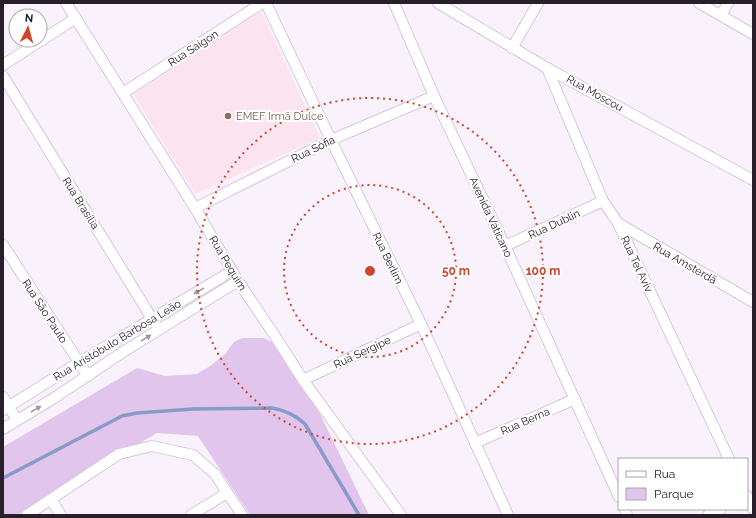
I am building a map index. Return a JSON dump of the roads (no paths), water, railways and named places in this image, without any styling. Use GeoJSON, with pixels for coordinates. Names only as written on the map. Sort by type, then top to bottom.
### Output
{"type":"FeatureCollection","features":[{"type":"Feature","properties":{"kind":"street","name":"Rua Pequim"},"geometry":{"type":"LineString","coordinates":[[66,3],[195,208],[238,281],[276,336],[303,380],[401,515]]}},
{"type":"Feature","properties":{"kind":"street","name":"Rua Saigon"},"geometry":{"type":"LineString","coordinates":[[123,93],[262,3]]}},
{"type":"Feature","properties":{"kind":"street","name":"Rua Berlim"},"geometry":{"type":"LineString","coordinates":[[266,3],[330,140],[420,324],[508,515]]}},
{"type":"Feature","properties":{"kind":"street","name":"Avenida Vaticano"},"geometry":{"type":"LineString","coordinates":[[394,3],[434,96],[505,246],[618,495]]}},
{"type":"Feature","properties":{"kind":"street","name":"Rua Moscou"},"geometry":{"type":"LineString","coordinates":[[438,3],[547,68],[753,180]]}},
{"type":"Feature","properties":{"kind":"street"},"geometry":{"type":"LineString","coordinates":[[512,48],[538,3]]}},
{"type":"Feature","properties":{"kind":"street"},"geometry":{"type":"LineString","coordinates":[[699,3],[753,34]]}},
{"type":"Feature","properties":{"kind":"street"},"geometry":{"type":"LineString","coordinates":[[721,15],[728,3]]}},
{"type":"Feature","properties":{"kind":"street"},"geometry":{"type":"LineString","coordinates":[[3,65],[76,18]]}},
{"type":"Feature","properties":{"kind":"street","name":"Rua Tel Aviv"},"geometry":{"type":"LineString","coordinates":[[547,68],[603,202],[618,223],[729,458]]}},
{"type":"Feature","properties":{"kind":"street","name":"Rua Brasília"},"geometry":{"type":"LineString","coordinates":[[3,76],[159,330]]}},
{"type":"Feature","properties":{"kind":"street","name":"Rua Sófia"},"geometry":{"type":"LineString","coordinates":[[195,208],[330,140],[434,96]]}},
{"type":"Feature","properties":{"kind":"street","name":"Rua Dublin"},"geometry":{"type":"LineString","coordinates":[[505,246],[603,202]]}},
{"type":"Feature","properties":{"kind":"street","name":"Rua Amsterdã"},"geometry":{"type":"LineString","coordinates":[[618,223],[753,302]]}},
{"type":"Feature","properties":{"kind":"street","name":"Rua São Paulo"},"geometry":{"type":"LineString","coordinates":[[3,245],[78,363],[88,376]]}},
{"type":"Feature","properties":{"kind":"street","name":"Rua Aristóbulo Barbosa Leão"},"geometry":{"type":"LineString","coordinates":[[6,408],[232,271]]}},
{"type":"Feature","properties":{"kind":"street"},"geometry":{"type":"LineString","coordinates":[[3,428],[238,281]]}},
{"type":"Feature","properties":{"kind":"street","name":"Rua Sergipe"},"geometry":{"type":"LineString","coordinates":[[303,380],[420,324]]}},
{"type":"Feature","properties":{"kind":"street"},"geometry":{"type":"LineString","coordinates":[[3,397],[6,408],[17,420]]}},
{"type":"Feature","properties":{"kind":"street","name":"Rua Berna"},"geometry":{"type":"LineString","coordinates":[[475,443],[575,399]]}},
{"type":"Feature","properties":{"kind":"street"},"geometry":{"type":"LineString","coordinates":[[28,515],[119,454],[152,446],[193,455],[215,474],[242,515]]}},
{"type":"Feature","properties":{"kind":"street"},"geometry":{"type":"LineString","coordinates":[[191,515],[227,493]]}},
{"type":"Feature","properties":{"kind":"street"},"geometry":{"type":"LineString","coordinates":[[748,498],[753,509]]}},
{"type":"Feature","properties":{"kind":"street"},"geometry":{"type":"LineString","coordinates":[[52,500],[61,515]]}},
{"type":"Feature","properties":{"kind":"street"},"geometry":{"type":"LineString","coordinates":[[708,515],[719,510]]}},
{"type":"Feature","properties":{"kind":"waterway"},"geometry":{"type":"LineString","coordinates":[[3,478],[122,416],[137,413],[193,409],[272,408],[290,413],[305,424],[359,515]]}},
{"type":"Feature","properties":{"kind":"place","name":"EMEF Irmã Dulce"},"geometry":{"type":"Point","coordinates":[228,116]}}]}
